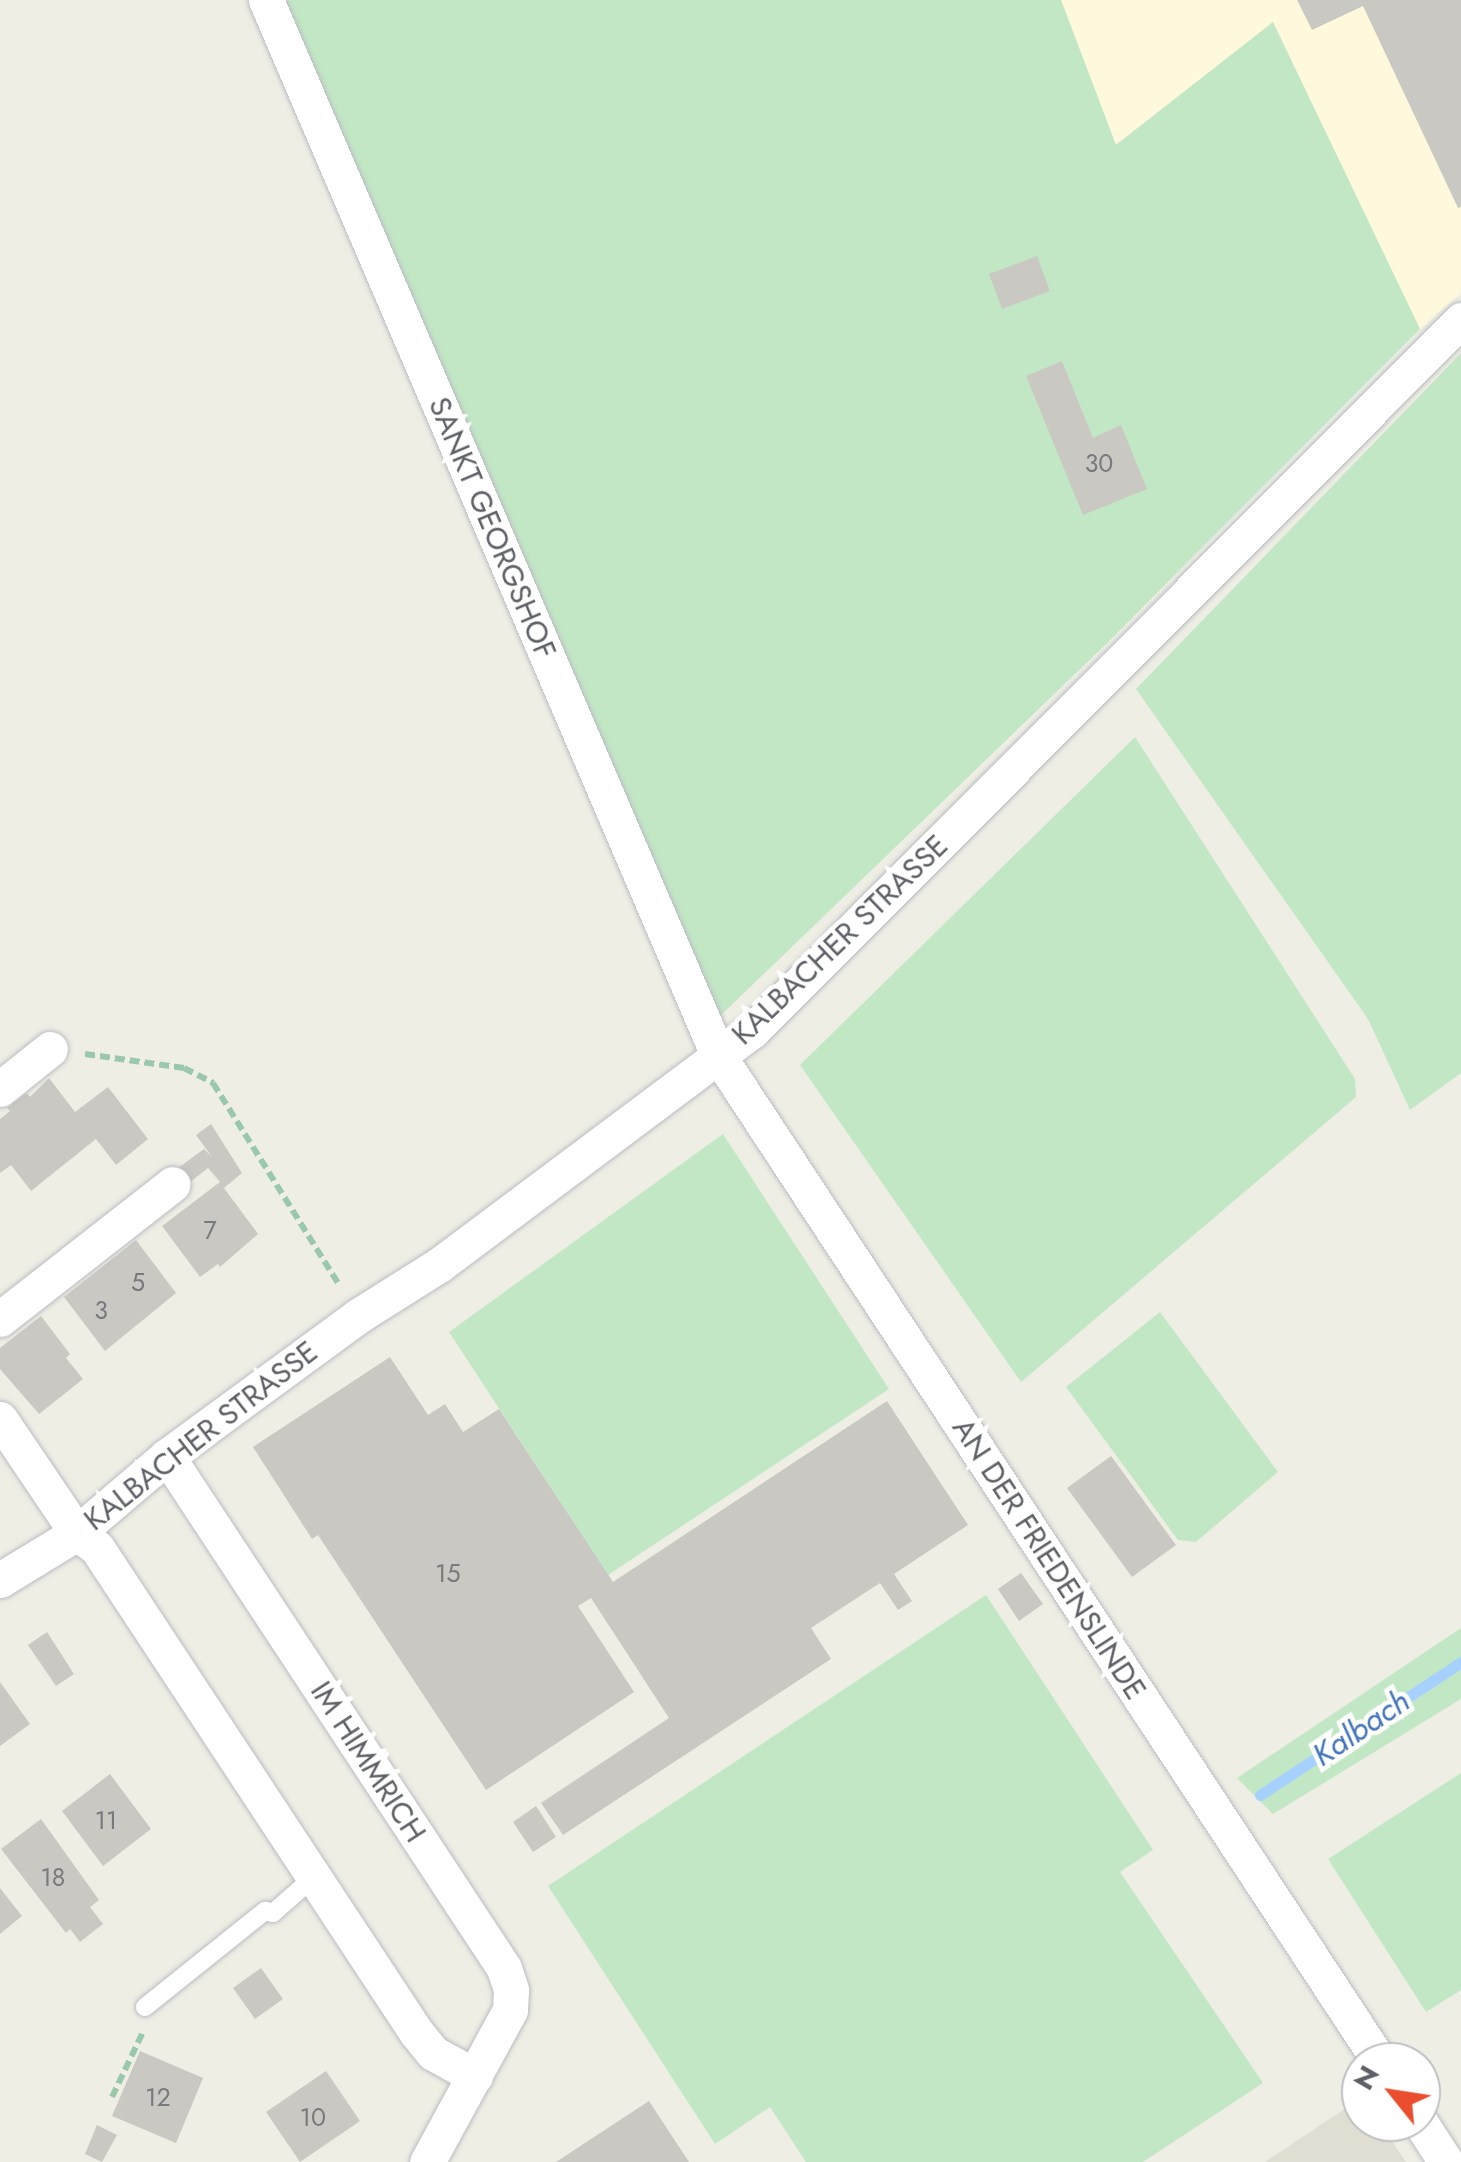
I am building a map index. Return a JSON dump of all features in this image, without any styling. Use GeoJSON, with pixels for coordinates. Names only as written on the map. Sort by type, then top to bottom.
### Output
{"type":"FeatureCollection","features":[{"type":"Feature","properties":{"kind":"street","name":"SANKT GEORGSHOF"},"geometry":{"type":"LineString","coordinates":[[266,0],[718,1056]]}},
{"type":"Feature","properties":{"kind":"street","name":"KALBACHER STRASSE"},"geometry":{"type":"LineString","coordinates":[[0,1580],[77,1533],[167,1456],[358,1316],[439,1265],[752,1031],[1461,320]]}},
{"type":"Feature","properties":{"kind":"street"},"geometry":{"type":"LineString","coordinates":[[0,1089],[50,1049]]}},
{"type":"Feature","properties":{"kind":"street","name":"AN DER FRIEDENSLINDE"},"geometry":{"type":"LineString","coordinates":[[718,1056],[1367,2042]]}},
{"type":"Feature","properties":{"kind":"street"},"geometry":{"type":"LineString","coordinates":[[0,1319],[173,1184]]}},
{"type":"Feature","properties":{"kind":"street"},"geometry":{"type":"LineString","coordinates":[[0,1419],[77,1533],[96,1548],[416,2032],[434,2053],[475,2076]]}},
{"type":"Feature","properties":{"kind":"street","name":"IM HIMMRICH"},"geometry":{"type":"LineString","coordinates":[[167,1456],[504,1968],[512,1990],[510,2010],[428,2161]]}},
{"type":"Feature","properties":{"kind":"lane"},"geometry":{"type":"LineString","coordinates":[[145,2006],[265,1912],[274,1913],[314,1876]]}},
{"type":"Feature","properties":{"kind":"path"},"geometry":{"type":"LineString","coordinates":[[50,1049],[184,1068],[214,1083],[358,1316]]}},
{"type":"Feature","properties":{"kind":"path"},"geometry":{"type":"LineString","coordinates":[[112,2097],[146,2026],[145,2006]]}},
{"type":"Feature","properties":{"kind":"shaded area"},"geometry":{"type":"Polygon","coordinates":[[[1061,0],[1461,0],[1461,293],[1420,329],[1273,23],[1115,145],[1061,0]]]}},
{"type":"Feature","properties":{"kind":"shaded area"},"geometry":{"type":"Polygon","coordinates":[[[1341,2111],[1341,2142],[1392,2142],[1406,2162],[1265,2162],[1341,2111]]]}},
{"type":"Feature","properties":{"kind":"green space"},"geometry":{"type":"Polygon","coordinates":[[[284,0],[1061,0],[1116,145],[1273,22],[1420,329],[1103,647],[717,1019],[284,0]]]}},
{"type":"Feature","properties":{"kind":"green space"},"geometry":{"type":"Polygon","coordinates":[[[1461,353],[1461,1073],[1410,1110],[1368,1019],[1136,689],[1461,353]]]}},
{"type":"Feature","properties":{"kind":"green space"},"geometry":{"type":"Polygon","coordinates":[[[1135,737],[1355,1079],[1356,1097],[1021,1382],[800,1065],[1135,737]]]}},
{"type":"Feature","properties":{"kind":"green space"},"geometry":{"type":"Polygon","coordinates":[[[723,1134],[889,1389],[608,1575],[449,1332],[723,1134]]]}},
{"type":"Feature","properties":{"kind":"green space"},"geometry":{"type":"Polygon","coordinates":[[[1160,1312],[1278,1472],[1196,1542],[1178,1540],[1066,1387],[1160,1312]]]}},
{"type":"Feature","properties":{"kind":"green space"},"geometry":{"type":"Polygon","coordinates":[[[986,1595],[1153,1850],[1120,1872],[1263,2083],[1143,2162],[806,2162],[770,2107],[715,2144],[548,1886],[986,1595]]]}},
{"type":"Feature","properties":{"kind":"green space"},"geometry":{"type":"Polygon","coordinates":[[[1461,1628],[1461,1699],[1273,1814],[1237,1778],[1461,1628]]]}},
{"type":"Feature","properties":{"kind":"green space"},"geometry":{"type":"Polygon","coordinates":[[[1461,1773],[1461,1990],[1426,2012],[1328,1859],[1461,1773]]]}},
{"type":"Feature","properties":{"kind":"building"},"geometry":{"type":"Polygon","coordinates":[[[1297,0],[1461,0],[1461,207],[1458,208],[1363,6],[1312,30],[1297,0]]]}},
{"type":"Feature","properties":{"kind":"building"},"geometry":{"type":"Polygon","coordinates":[[[1037,256],[1050,291],[1002,309],[989,274],[1037,256]]]}},
{"type":"Feature","properties":{"kind":"building"},"geometry":{"type":"Polygon","coordinates":[[[1062,361],[1093,438],[1121,425],[1147,489],[1083,515],[1026,376],[1062,361]]]}},
{"type":"Feature","properties":{"kind":"building"},"geometry":{"type":"Polygon","coordinates":[[[49,1078],[75,1112],[108,1087],[148,1139],[116,1165],[96,1139],[31,1191],[11,1165],[0,1173],[0,1119],[10,1111],[7,1108],[27,1093],[30,1097],[49,1078]]]}},
{"type":"Feature","properties":{"kind":"building"},"geometry":{"type":"Polygon","coordinates":[[[211,1124],[242,1173],[224,1188],[258,1234],[220,1267],[218,1264],[200,1277],[162,1226],[220,1182],[208,1168],[185,1186],[174,1171],[204,1149],[212,1157],[196,1135],[211,1124]]]}},
{"type":"Feature","properties":{"kind":"building"},"geometry":{"type":"Polygon","coordinates":[[[136,1240],[176,1293],[105,1351],[64,1297],[136,1240]]]}},
{"type":"Feature","properties":{"kind":"building"},"geometry":{"type":"Polygon","coordinates":[[[41,1316],[70,1354],[66,1358],[83,1379],[39,1414],[0,1369],[0,1348],[41,1316]]]}},
{"type":"Feature","properties":{"kind":"building"},"geometry":{"type":"Polygon","coordinates":[[[390,1357],[428,1415],[445,1404],[463,1432],[499,1409],[613,1582],[887,1401],[968,1525],[894,1574],[912,1601],[898,1610],[880,1583],[811,1628],[831,1659],[563,1835],[541,1803],[669,1718],[591,1598],[578,1606],[634,1692],[486,1790],[318,1535],[312,1539],[253,1447],[390,1357]]]}},
{"type":"Feature","properties":{"kind":"building"},"geometry":{"type":"Polygon","coordinates":[[[1111,1456],[1176,1545],[1132,1577],[1067,1488],[1111,1456]]]}},
{"type":"Feature","properties":{"kind":"building"},"geometry":{"type":"Polygon","coordinates":[[[1021,1573],[1043,1604],[1019,1621],[998,1589],[1021,1573]]]}},
{"type":"Feature","properties":{"kind":"building"},"geometry":{"type":"Polygon","coordinates":[[[47,1632],[74,1674],[56,1686],[28,1645],[47,1632]]]}},
{"type":"Feature","properties":{"kind":"building"},"geometry":{"type":"Polygon","coordinates":[[[0,1682],[30,1724],[0,1746],[0,1682]]]}},
{"type":"Feature","properties":{"kind":"building"},"geometry":{"type":"Polygon","coordinates":[[[110,1774],[151,1829],[103,1866],[62,1811],[110,1774]]]}},
{"type":"Feature","properties":{"kind":"building"},"geometry":{"type":"Polygon","coordinates":[[[536,1806],[556,1837],[533,1852],[513,1822],[536,1806]]]}},
{"type":"Feature","properties":{"kind":"building"},"geometry":{"type":"Polygon","coordinates":[[[41,1819],[99,1900],[90,1907],[103,1924],[80,1942],[70,1929],[66,1933],[1,1849],[41,1819]]]}},
{"type":"Feature","properties":{"kind":"building"},"geometry":{"type":"Polygon","coordinates":[[[0,1888],[22,1916],[0,1934],[0,1888]]]}},
{"type":"Feature","properties":{"kind":"building"},"geometry":{"type":"Polygon","coordinates":[[[261,1968],[283,1999],[255,2019],[233,1988],[261,1968]]]}},
{"type":"Feature","properties":{"kind":"building"},"geometry":{"type":"Polygon","coordinates":[[[140,2051],[203,2078],[176,2143],[112,2116],[140,2051]]]}},
{"type":"Feature","properties":{"kind":"building"},"geometry":{"type":"Polygon","coordinates":[[[326,2071],[360,2121],[300,2162],[266,2112],[326,2071]]]}},
{"type":"Feature","properties":{"kind":"building"},"geometry":{"type":"Polygon","coordinates":[[[649,2101],[689,2162],[556,2162],[649,2101]]]}},
{"type":"Feature","properties":{"kind":"building"},"geometry":{"type":"Polygon","coordinates":[[[97,2125],[117,2135],[102,2162],[85,2154],[97,2125]]]}},
{"type":"Feature","properties":{"kind":"waterway","name":"Kalbach"},"geometry":{"type":"LineString","coordinates":[[1260,1795],[1461,1662]]}}]}
